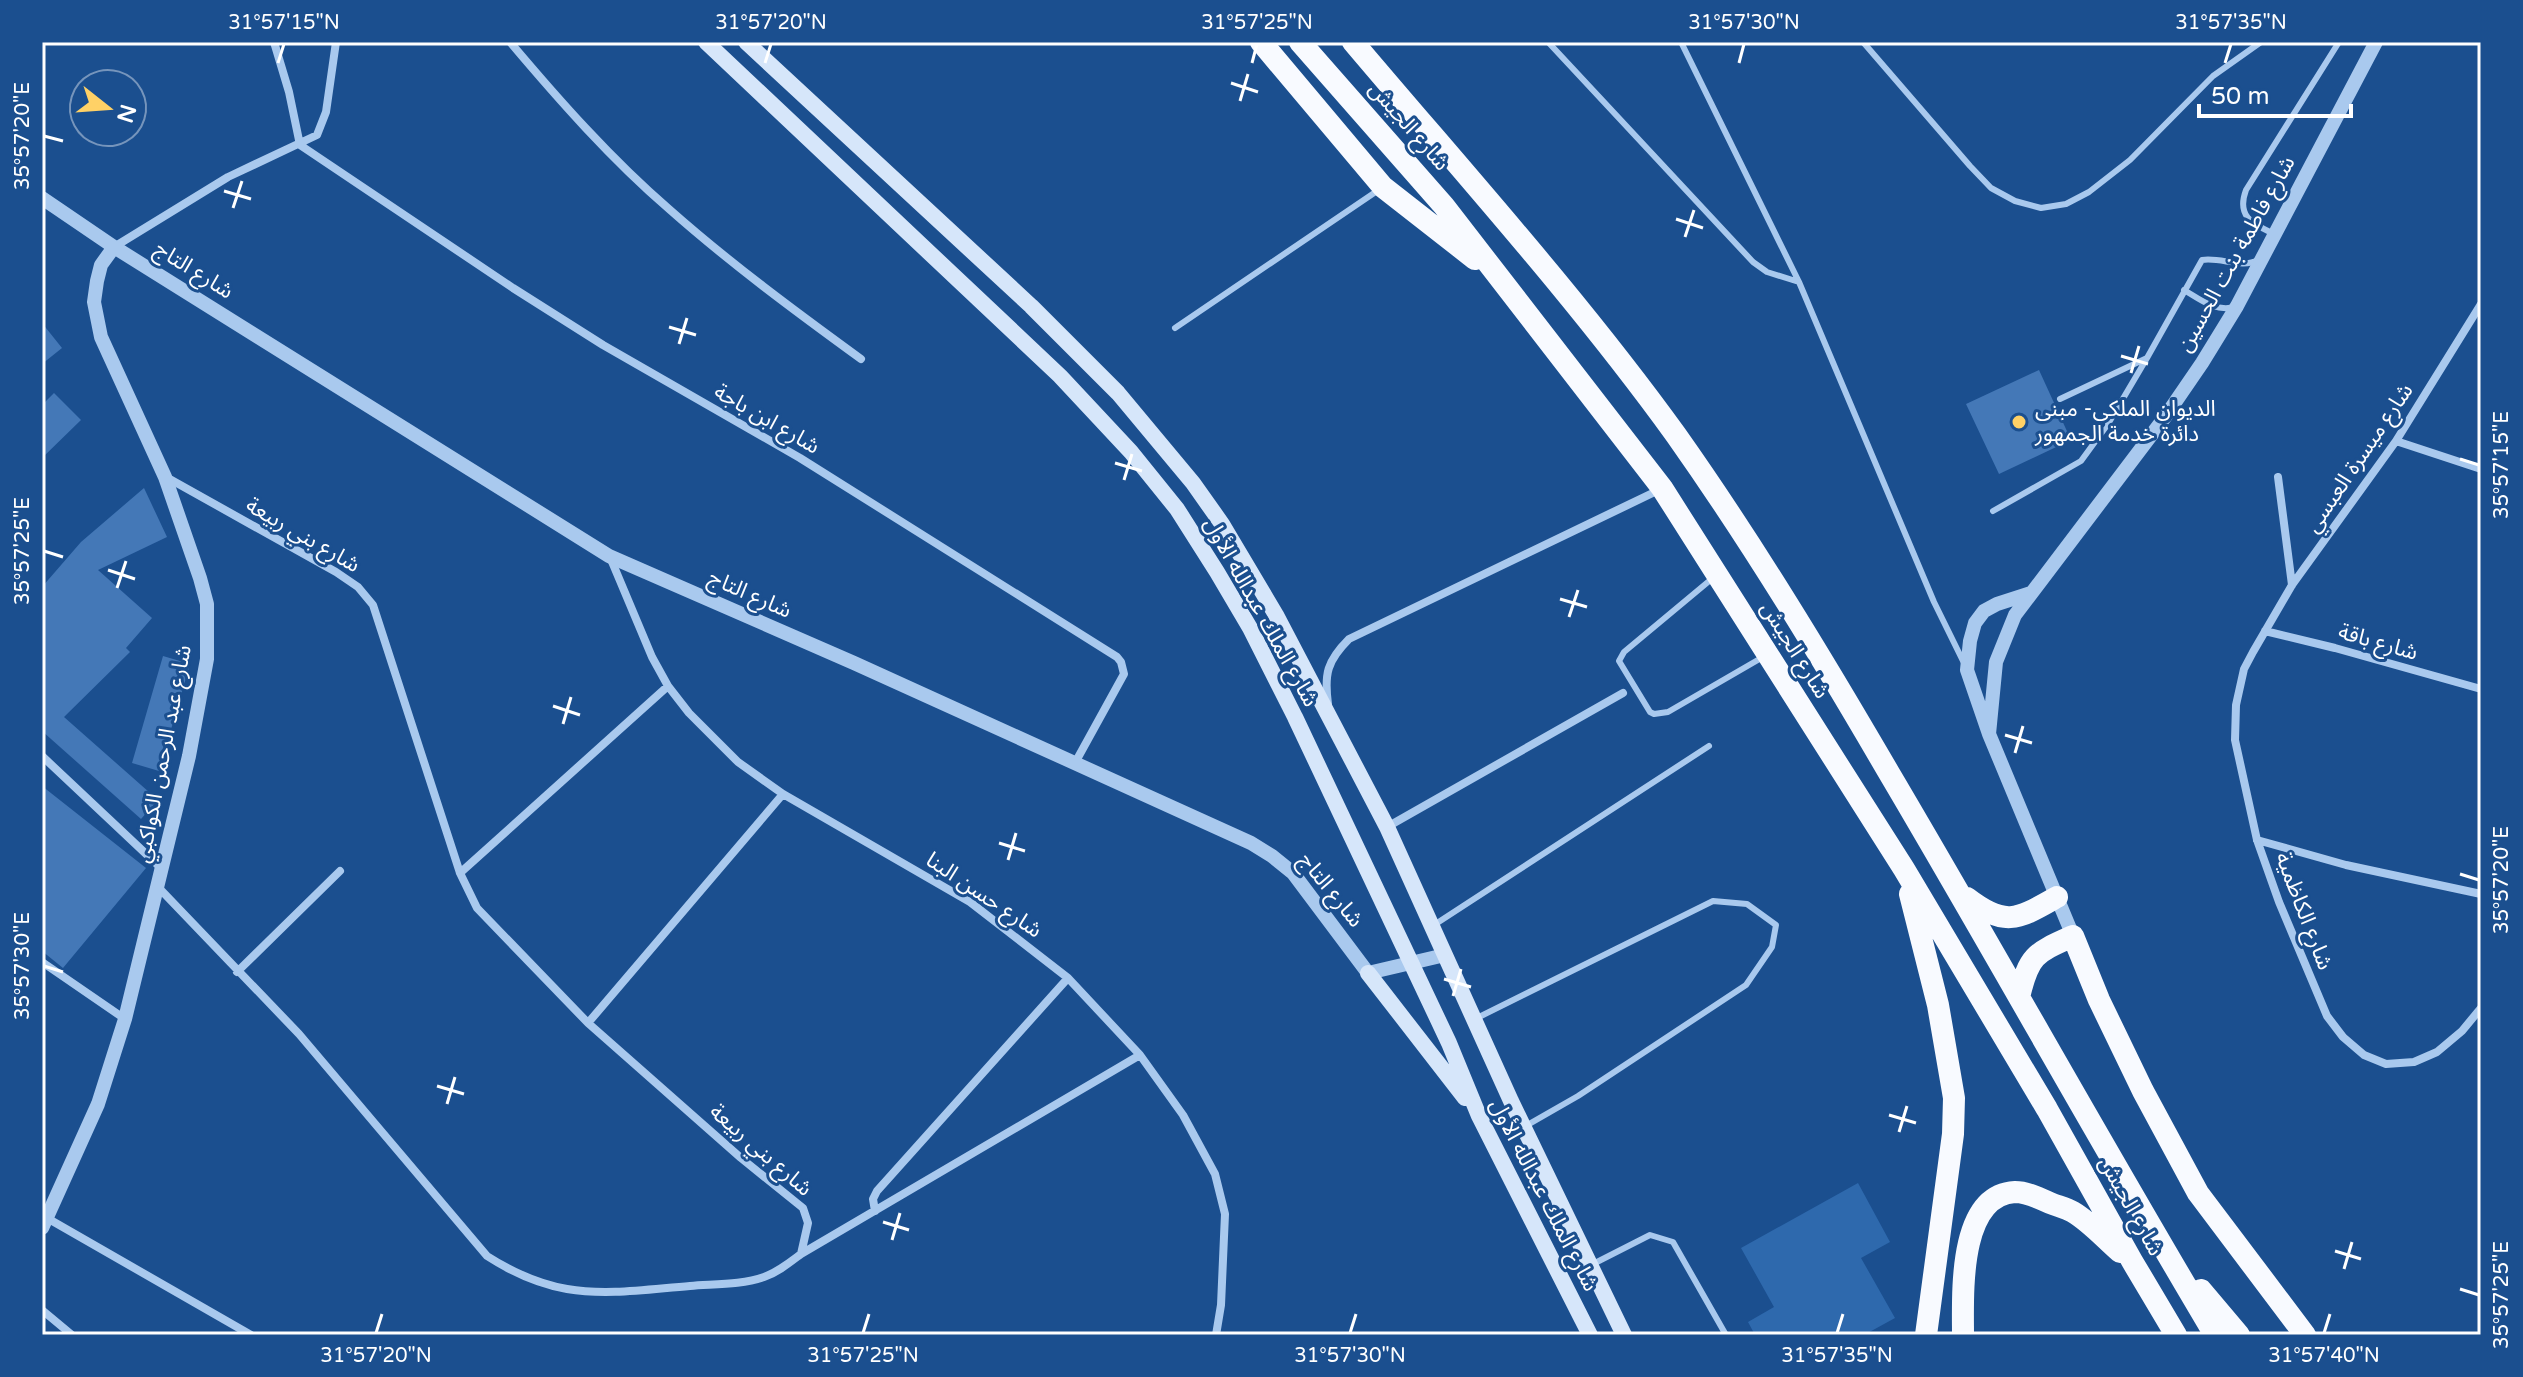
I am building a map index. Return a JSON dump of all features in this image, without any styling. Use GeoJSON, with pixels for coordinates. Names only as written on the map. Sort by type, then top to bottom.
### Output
{"type":"FeatureCollection","features":[{"type":"Feature","properties":{"kind":"highway"},"geometry":{"type":"LineString","coordinates":[[1261,42],[1383,187],[1504,281]]}},
{"type":"Feature","properties":{"kind":"highway","name":"شارع الجيش"},"geometry":{"type":"LineString","coordinates":[[1300,42],[1444,206],[1662,488],[1904,869],[2047,1109],[2176,1335]]}},
{"type":"Feature","properties":{"kind":"highway","name":"شارع الجيش"},"geometry":{"type":"LineString","coordinates":[[1353,42],[1602,337],[1676,436],[1816,650],[1960,892],[2215,1335]]}},
{"type":"Feature","properties":{"kind":"highway"},"geometry":{"type":"LineString","coordinates":[[1904,869],[1938,1005],[1954,1098],[1953,1134],[1926,1335]]}},
{"type":"Feature","properties":{"kind":"highway"},"geometry":{"type":"LineString","coordinates":[[1960,892],[1986,912],[2011,918],[2028,913],[2057,897]]}},
{"type":"Feature","properties":{"kind":"highway"},"geometry":{"type":"LineString","coordinates":[[2019,997],[2025,972],[2034,957],[2073,936],[2099,1000],[2143,1091],[2198,1193],[2305,1335]]}},
{"type":"Feature","properties":{"kind":"highway"},"geometry":{"type":"LineString","coordinates":[[1963,1335],[1968,1244],[1980,1212],[2000,1196],[2016,1192],[2033,1195],[2073,1212],[2132,1261]]}},
{"type":"Feature","properties":{"kind":"highway"},"geometry":{"type":"LineString","coordinates":[[2159,1241],[2239,1335]]}},
{"type":"Feature","properties":{"kind":"main road","name":"شارع الملك عبدالله الأول"},"geometry":{"type":"LineString","coordinates":[[706,42],[1060,376],[1131,452],[1177,509],[1217,572],[1289,704],[1449,1043],[1479,1116],[1590,1335]]}},
{"type":"Feature","properties":{"kind":"main road","name":"شارع الملك عبدالله الأول"},"geometry":{"type":"LineString","coordinates":[[746,42],[1031,306],[1118,393],[1193,483],[1222,524],[1252,572],[1387,827],[1474,1020],[1624,1335]]}},
{"type":"Feature","properties":{"kind":"main road"},"geometry":{"type":"LineString","coordinates":[[1368,973],[1479,1116]]}},
{"type":"Feature","properties":{"kind":"street"},"geometry":{"type":"LineString","coordinates":[[274,42],[300,145]]}},
{"type":"Feature","properties":{"kind":"street"},"geometry":{"type":"LineString","coordinates":[[114,247],[228,177],[317,135],[326,112],[336,42]]}},
{"type":"Feature","properties":{"kind":"street"},"geometry":{"type":"LineString","coordinates":[[510,42],[555,95],[668,208],[780,299],[861,359]]}},
{"type":"Feature","properties":{"kind":"street","name":"شارع فاطمة بنت الحسين"},"geometry":{"type":"LineString","coordinates":[[1989,734],[1996,662],[2015,615],[2165,417],[2202,363],[2237,306],[2376,42]]}},
{"type":"Feature","properties":{"kind":"street","name":"شارع ابن باجة"},"geometry":{"type":"LineString","coordinates":[[300,145],[603,345],[800,458],[1117,657],[1124,674],[1075,763]]}},
{"type":"Feature","properties":{"kind":"street","name":"شارع التاج"},"geometry":{"type":"LineString","coordinates":[[42,198],[114,247],[609,556],[1251,843],[1293,873],[1368,973]]}},
{"type":"Feature","properties":{"kind":"street","name":"شارع عبد الرحمن الكواكبي"},"geometry":{"type":"LineString","coordinates":[[45,1223],[98,1104],[125,1019],[189,756],[207,659],[209,625],[200,578],[165,477],[101,337],[94,302],[97,281],[101,265],[114,247]]}},
{"type":"Feature","properties":{"kind":"street","name":"شارع ميسرة العبسي"},"geometry":{"type":"LineString","coordinates":[[2265,631],[2292,585],[2396,441],[2481,304]]}},
{"type":"Feature","properties":{"kind":"street"},"geometry":{"type":"LineString","coordinates":[[2396,441],[2481,469]]}},
{"type":"Feature","properties":{"kind":"street","name":"شارع بني ربيعة"},"geometry":{"type":"LineString","coordinates":[[165,477],[336,572],[367,596],[378,620],[460,873],[477,908],[588,1023],[741,1158],[803,1208],[808,1223],[801,1254]]}},
{"type":"Feature","properties":{"kind":"street"},"geometry":{"type":"LineString","coordinates":[[2278,477],[2292,585]]}},
{"type":"Feature","properties":{"kind":"street"},"geometry":{"type":"LineString","coordinates":[[1330,717],[1325,682],[1329,665],[1349,639],[1662,488]]}},
{"type":"Feature","properties":{"kind":"street","name":"شارع حسن البنا"},"geometry":{"type":"LineString","coordinates":[[609,556],[652,657],[668,686],[689,713],[738,762],[783,794],[970,902],[1068,978],[1140,1055],[1183,1115],[1215,1174],[1225,1214],[1221,1305],[1216,1335]]}},
{"type":"Feature","properties":{"kind":"street","name":"شارع فاطمة بنت الحسين"},"geometry":{"type":"LineString","coordinates":[[2032,592],[1984,611],[1975,623],[1967,670],[1989,734],[2073,936]]}},
{"type":"Feature","properties":{"kind":"street","name":"شارع باقة"},"geometry":{"type":"LineString","coordinates":[[2265,631],[2481,689]]}},
{"type":"Feature","properties":{"kind":"street","name":"شارع الكاظمية"},"geometry":{"type":"LineString","coordinates":[[2265,631],[2244,669],[2236,705],[2235,740],[2257,840],[2300,956],[2327,1016],[2343,1037],[2364,1055],[2386,1064],[2414,1062],[2437,1052],[2462,1031],[2481,1008]]}},
{"type":"Feature","properties":{"kind":"street"},"geometry":{"type":"LineString","coordinates":[[460,873],[668,686]]}},
{"type":"Feature","properties":{"kind":"street"},"geometry":{"type":"LineString","coordinates":[[1387,827],[1623,693]]}},
{"type":"Feature","properties":{"kind":"street"},"geometry":{"type":"LineString","coordinates":[[42,756],[162,869]]}},
{"type":"Feature","properties":{"kind":"street"},"geometry":{"type":"LineString","coordinates":[[588,1023],[783,794]]}},
{"type":"Feature","properties":{"kind":"street"},"geometry":{"type":"LineString","coordinates":[[2257,840],[2346,865],[2481,894]]}},
{"type":"Feature","properties":{"kind":"street"},"geometry":{"type":"LineString","coordinates":[[237,972],[340,871]]}},
{"type":"Feature","properties":{"kind":"street"},"geometry":{"type":"LineString","coordinates":[[158,887],[299,1034],[487,1256],[536,1281],[567,1289],[602,1292],[762,1278],[1140,1055]]}},
{"type":"Feature","properties":{"kind":"street"},"geometry":{"type":"LineString","coordinates":[[1368,973],[1445,955]]}},
{"type":"Feature","properties":{"kind":"street"},"geometry":{"type":"LineString","coordinates":[[42,962],[125,1019]]}},
{"type":"Feature","properties":{"kind":"street"},"geometry":{"type":"LineString","coordinates":[[875,1211],[873,1199],[877,1191],[1068,978]]}},
{"type":"Feature","properties":{"kind":"street"},"geometry":{"type":"LineString","coordinates":[[42,1192],[55,1201]]}},
{"type":"Feature","properties":{"kind":"street"},"geometry":{"type":"LineString","coordinates":[[45,1223],[251,1335]]}},
{"type":"Feature","properties":{"kind":"street"},"geometry":{"type":"LineString","coordinates":[[42,1310],[72,1335]]}},
{"type":"Feature","properties":{"kind":"lane"},"geometry":{"type":"LineString","coordinates":[[1548,42],[1759,267],[1799,282]]}},
{"type":"Feature","properties":{"kind":"lane"},"geometry":{"type":"LineString","coordinates":[[1681,42],[1799,282],[1934,602],[1967,670]]}},
{"type":"Feature","properties":{"kind":"lane"},"geometry":{"type":"LineString","coordinates":[[1863,42],[1991,188],[2015,201],[2041,208],[2066,204],[2089,192],[2130,160],[2213,76],[2261,42]]}},
{"type":"Feature","properties":{"kind":"lane"},"geometry":{"type":"LineString","coordinates":[[2274,234],[2248,219],[2242,200],[2339,42]]}},
{"type":"Feature","properties":{"kind":"lane"},"geometry":{"type":"LineString","coordinates":[[1175,328],[1383,187]]}},
{"type":"Feature","properties":{"kind":"lane"},"geometry":{"type":"LineString","coordinates":[[1993,511],[2081,461],[2108,424],[2202,260],[2242,264],[2262,258]]}},
{"type":"Feature","properties":{"kind":"lane"},"geometry":{"type":"LineString","coordinates":[[2184,290],[2214,307],[2225,309],[2237,306]]}},
{"type":"Feature","properties":{"kind":"lane"},"geometry":{"type":"LineString","coordinates":[[2060,399],[2147,358]]}},
{"type":"Feature","properties":{"kind":"lane"},"geometry":{"type":"LineString","coordinates":[[1717,574],[1621,656],[1619,661],[1650,712],[1668,712],[1767,654]]}},
{"type":"Feature","properties":{"kind":"lane"},"geometry":{"type":"LineString","coordinates":[[1432,927],[1709,746]]}},
{"type":"Feature","properties":{"kind":"lane"},"geometry":{"type":"LineString","coordinates":[[1474,1020],[1713,901],[1747,904],[1776,925],[1772,947],[1746,985],[1578,1096],[1524,1127]]}},
{"type":"Feature","properties":{"kind":"lane"},"geometry":{"type":"LineString","coordinates":[[1590,1266],[1650,1235],[1673,1242],[1726,1335]]}},
{"type":"Feature","properties":{"kind":"shaded area"},"geometry":{"type":"Polygon","coordinates":[[[1858,1183],[1890,1242],[1861,1258],[1895,1318],[1864,1335],[1755,1335],[1748,1322],[1774,1307],[1741,1248],[1858,1183]]]}},
{"type":"Feature","properties":{"kind":"building"},"geometry":{"type":"Polygon","coordinates":[[[42,323],[62,348],[42,364],[42,323]]]}},
{"type":"Feature","properties":{"kind":"building","name":"الديوان الملكي- مبنى دائرة خدمة الجمهور"},"geometry":{"type":"Polygon","coordinates":[[[2039,370],[2071,440],[1999,474],[1966,404],[2039,370]]]}},
{"type":"Feature","properties":{"kind":"building"},"geometry":{"type":"Polygon","coordinates":[[[54,393],[81,420],[42,458],[42,405],[54,393]]]}},
{"type":"Feature","properties":{"kind":"building"},"geometry":{"type":"Polygon","coordinates":[[[144,488],[167,537],[98,570],[152,618],[126,648],[130,652],[64,717],[158,800],[141,819],[42,731],[42,587],[81,542],[144,488]]]}},
{"type":"Feature","properties":{"kind":"building"},"geometry":{"type":"Polygon","coordinates":[[[163,656],[190,664],[159,771],[132,763],[163,656]]]}},
{"type":"Feature","properties":{"kind":"building"},"geometry":{"type":"Polygon","coordinates":[[[42,786],[146,868],[63,968],[42,951],[42,786]]]}},
{"type":"Feature","properties":{"kind":"place","name":"الديوان الملكي- مبنى دائرة خدمة الجمهور"},"geometry":{"type":"Point","coordinates":[2019,422]}}]}
